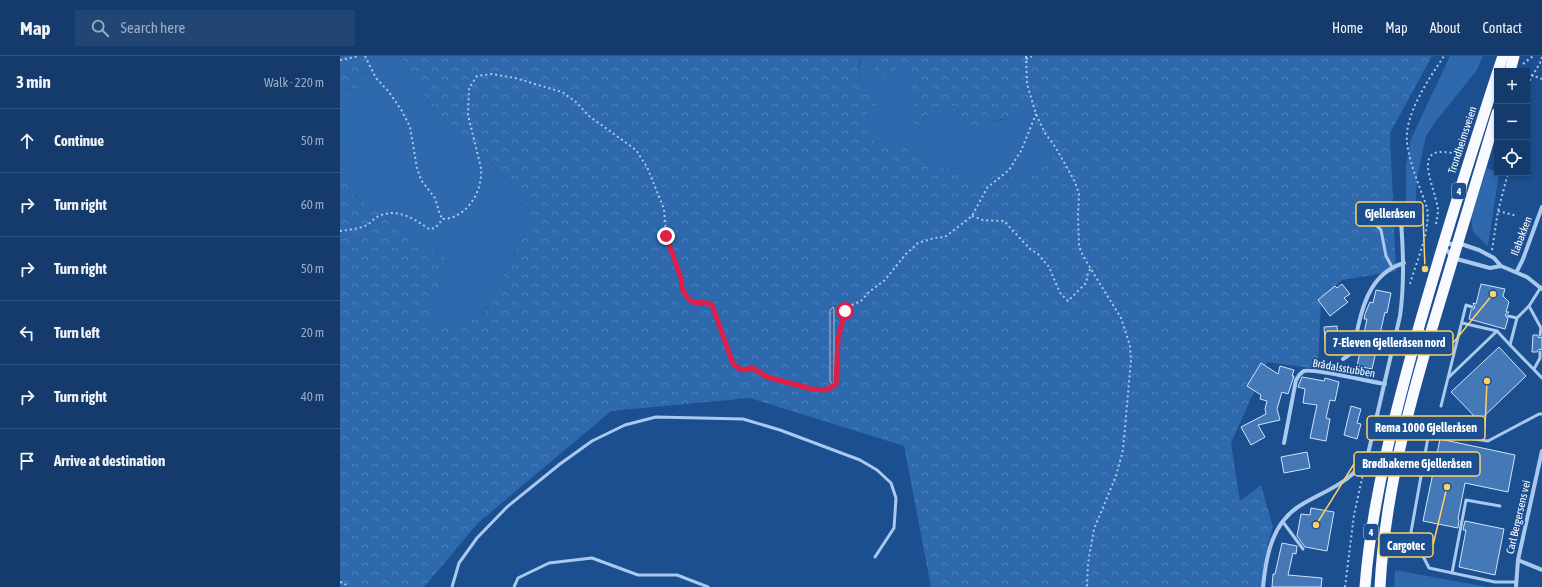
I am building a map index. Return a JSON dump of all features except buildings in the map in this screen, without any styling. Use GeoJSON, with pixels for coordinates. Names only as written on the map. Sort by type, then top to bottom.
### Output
{"type":"FeatureCollection","features":[{"type":"Feature","properties":{"kind":"highway"},"geometry":{"type":"LineString","coordinates":[[1499,68],[1503,56]]}},
{"type":"Feature","properties":{"kind":"highway"},"geometry":{"type":"LineString","coordinates":[[1511,68],[1514,56]]}},
{"type":"Feature","properties":{"kind":"highway","name":"Trondheimsveien"},"geometry":{"type":"LineString","coordinates":[[1365,587],[1372,522],[1390,434],[1443,245],[1494,84]]}},
{"type":"Feature","properties":{"kind":"highway","name":"4"},"geometry":{"type":"LineString","coordinates":[[1380,587],[1388,512],[1402,438],[1417,380],[1494,123]]}},
{"type":"Feature","properties":{"kind":"street","name":"Ilabakken"},"geometry":{"type":"LineString","coordinates":[[1516,271],[1523,259],[1542,207]]}},
{"type":"Feature","properties":{"kind":"street","name":"Brådalsstubben"},"geometry":{"type":"LineString","coordinates":[[1263,587],[1266,558],[1273,537],[1290,513],[1300,505],[1333,489],[1350,478],[1365,462],[1368,454],[1403,299],[1404,263],[1400,208]]}},
{"type":"Feature","properties":{"kind":"street"},"geometry":{"type":"LineString","coordinates":[[1501,266],[1490,268],[1453,258],[1443,245],[1458,242],[1467,245],[1491,257],[1501,266],[1516,271],[1541,288]]}},
{"type":"Feature","properties":{"kind":"street","name":"Brådalsstubben"},"geometry":{"type":"LineString","coordinates":[[1344,359],[1352,352],[1358,324],[1368,295],[1381,276],[1392,267],[1404,263]]}},
{"type":"Feature","properties":{"kind":"street","name":"Brådalsstubben"},"geometry":{"type":"LineString","coordinates":[[1284,443],[1296,380],[1302,372],[1306,370],[1318,371],[1385,384]]}},
{"type":"Feature","properties":{"kind":"street","name":"Carl Bergersens vei"},"geometry":{"type":"LineString","coordinates":[[1516,587],[1515,582],[1518,560],[1542,453]]}},
{"type":"Feature","properties":{"kind":"street"},"geometry":{"type":"LineString","coordinates":[[1518,560],[1542,570]]}},
{"type":"Feature","properties":{"kind":"lane"},"geometry":{"type":"LineString","coordinates":[[1374,223],[1381,230],[1386,256],[1392,267]]}},
{"type":"Feature","properties":{"kind":"lane"},"geometry":{"type":"LineString","coordinates":[[1510,345],[1517,318],[1530,306],[1541,288]]}},
{"type":"Feature","properties":{"kind":"lane"},"geometry":{"type":"LineString","coordinates":[[1441,406],[1466,305],[1472,307]]}},
{"type":"Feature","properties":{"kind":"lane"},"geometry":{"type":"LineString","coordinates":[[1530,306],[1540,328],[1540,335]]}},
{"type":"Feature","properties":{"kind":"lane"},"geometry":{"type":"LineString","coordinates":[[1508,316],[1517,318]]}},
{"type":"Feature","properties":{"kind":"lane"},"geometry":{"type":"LineString","coordinates":[[1462,323],[1497,332],[1542,378]]}},
{"type":"Feature","properties":{"kind":"lane"},"geometry":{"type":"LineString","coordinates":[[1448,377],[1497,332]]}},
{"type":"Feature","properties":{"kind":"lane"},"geometry":{"type":"LineString","coordinates":[[1534,369],[1540,358],[1540,352]]}},
{"type":"Feature","properties":{"kind":"lane"},"geometry":{"type":"LineString","coordinates":[[1515,582],[1495,582],[1429,568],[1411,532],[1429,432],[1488,441],[1539,414],[1542,414]]}},
{"type":"Feature","properties":{"kind":"lane"},"geometry":{"type":"LineString","coordinates":[[452,587],[459,563],[477,538],[507,507],[592,440],[625,425],[656,417],[743,419],[780,430],[860,460],[877,470],[891,483],[896,498],[894,528],[875,557]]}},
{"type":"Feature","properties":{"kind":"lane"},"geometry":{"type":"LineString","coordinates":[[1452,573],[1466,500],[1500,506]]}},
{"type":"Feature","properties":{"kind":"lane"},"geometry":{"type":"LineString","coordinates":[[1283,522],[1303,549]]}},
{"type":"Feature","properties":{"kind":"lane"},"geometry":{"type":"LineString","coordinates":[[514,587],[518,578],[549,563],[592,558],[638,575],[676,575],[708,587]]}},
{"type":"Feature","properties":{"kind":"path"},"geometry":{"type":"LineString","coordinates":[[340,60],[359,56]]}},
{"type":"Feature","properties":{"kind":"path"},"geometry":{"type":"LineString","coordinates":[[365,56],[376,78],[389,92],[402,111],[410,127],[417,168],[421,180],[435,198],[443,219]]}},
{"type":"Feature","properties":{"kind":"path"},"geometry":{"type":"LineString","coordinates":[[1026,56],[1028,84],[1036,114],[1044,133],[1056,148],[1075,182],[1079,194],[1079,246],[1083,256],[1121,318],[1130,346],[1131,360],[1123,450],[1116,476],[1094,530],[1088,563],[1087,587]]}},
{"type":"Feature","properties":{"kind":"path"},"geometry":{"type":"LineString","coordinates":[[1026,60],[1032,56]]}},
{"type":"Feature","properties":{"kind":"path"},"geometry":{"type":"LineString","coordinates":[[1522,65],[1533,56]]}},
{"type":"Feature","properties":{"kind":"path"},"geometry":{"type":"LineString","coordinates":[[1530,80],[1540,63],[1542,56]]}},
{"type":"Feature","properties":{"kind":"path"},"geometry":{"type":"LineString","coordinates":[[340,231],[366,225],[375,218],[388,212],[404,214],[420,222],[429,229],[435,228],[443,219],[448,219],[466,209],[480,186],[482,176],[468,116],[469,88],[477,76],[492,74],[515,78],[562,92],[576,102],[589,116],[636,150],[647,167],[664,209],[666,236],[681,278],[682,288],[686,296],[692,302],[707,303],[712,305],[733,364],[742,370],[753,368],[767,377],[812,389],[826,390],[836,384],[838,339],[845,311],[852,305],[861,301],[869,292],[885,280],[905,255],[918,243],[946,236],[972,216],[987,188],[1009,170],[1013,164],[1021,151],[1036,114]]}},
{"type":"Feature","properties":{"kind":"path"},"geometry":{"type":"LineString","coordinates":[[1530,74],[1542,79]]}},
{"type":"Feature","properties":{"kind":"path"},"geometry":{"type":"LineString","coordinates":[[1436,224],[1438,210],[1428,171],[1428,162],[1432,156],[1441,151],[1463,156]]}},
{"type":"Feature","properties":{"kind":"path"},"geometry":{"type":"LineString","coordinates":[[1491,257],[1498,212],[1507,176]]}},
{"type":"Feature","properties":{"kind":"path"},"geometry":{"type":"LineString","coordinates":[[1498,212],[1517,216]]}},
{"type":"Feature","properties":{"kind":"path"},"geometry":{"type":"LineString","coordinates":[[972,216],[983,220],[1004,221],[1030,249],[1038,254],[1049,267],[1060,293],[1068,301],[1086,283],[1090,268]]}},
{"type":"Feature","properties":{"kind":"path"},"geometry":{"type":"LineString","coordinates":[[340,582],[344,582],[348,587]]}},
{"type":"Feature","properties":{"kind":"green space"},"geometry":{"type":"Polygon","coordinates":[[[340,56],[381,56],[368,62],[360,88],[340,89],[340,56]]]}},
{"type":"Feature","properties":{"kind":"green space"},"geometry":{"type":"Polygon","coordinates":[[[381,56],[400,56],[434,110],[523,194],[532,218],[482,318],[432,326],[432,304],[449,260],[351,194],[340,156],[340,89],[360,88],[368,62],[381,56]]]}},
{"type":"Feature","properties":{"kind":"green space"},"geometry":{"type":"Polygon","coordinates":[[[400,56],[1432,56],[1390,133],[1396,271],[1342,280],[1321,298],[1318,369],[1267,362],[1231,443],[1240,501],[1261,485],[1273,527],[1268,543],[1263,587],[931,587],[904,446],[750,398],[611,411],[478,523],[424,587],[340,587],[340,156],[351,194],[449,260],[432,304],[432,326],[482,318],[532,218],[523,194],[434,110],[400,56]],[[870,57],[861,58],[858,71],[859,77],[866,87],[882,100],[879,104],[868,107],[866,119],[868,134],[877,144],[894,144],[906,147],[914,155],[929,163],[942,168],[961,169],[974,179],[986,179],[994,175],[1020,178],[1036,173],[1050,163],[1051,151],[1036,126],[1030,104],[1019,116],[986,124],[979,133],[968,127],[955,106],[938,106],[933,114],[924,116],[919,129],[915,128],[912,117],[919,107],[911,102],[910,91],[913,78],[907,69],[898,67],[884,78],[875,69],[870,57]],[[832,307],[830,310],[830,381],[832,384],[834,382],[834,310],[832,307]]]}},
{"type":"Feature","properties":{"kind":"green space"},"geometry":{"type":"Polygon","coordinates":[[[1450,56],[1483,56],[1477,70],[1436,121],[1426,136],[1417,178],[1415,219],[1406,203],[1406,165],[1411,139],[1450,56]]]}},
{"type":"Feature","properties":{"kind":"green space"},"geometry":{"type":"Polygon","coordinates":[[[870,57],[875,69],[898,67],[907,69],[913,78],[910,91],[919,107],[919,129],[924,116],[933,114],[938,106],[955,106],[968,127],[1019,116],[1030,104],[1036,126],[1051,151],[1050,164],[1036,173],[1020,178],[994,175],[986,179],[974,179],[961,169],[942,168],[929,163],[914,155],[906,147],[894,144],[877,144],[868,134],[866,119],[868,107],[879,104],[881,100],[862,82],[859,71],[859,65],[862,58],[870,57]]]}},
{"type":"Feature","properties":{"kind":"green space"},"geometry":{"type":"Polygon","coordinates":[[[1487,168],[1494,171],[1494,176],[1499,176],[1488,246],[1473,232],[1471,216],[1487,168]]]}},
{"type":"Feature","properties":{"kind":"green space"},"geometry":{"type":"Polygon","coordinates":[[[1395,570],[1487,587],[1394,587],[1395,570]]]}},
{"type":"Feature","properties":{"kind":"water"},"geometry":{"type":"Polygon","coordinates":[[[833,307],[834,382],[832,384],[830,381],[830,310],[833,307]]]}},
{"type":"Feature","properties":{"kind":"place","name":"Gjelleråsen"},"geometry":{"type":"Point","coordinates":[1425,269]}},
{"type":"Feature","properties":{"kind":"place","name":"7-Eleven Gjelleråsen nord"},"geometry":{"type":"Point","coordinates":[1493,294]}},
{"type":"Feature","properties":{"kind":"place","name":"Rema 1000 Gjelleråsen"},"geometry":{"type":"Point","coordinates":[1487,381]}},
{"type":"Feature","properties":{"kind":"place","name":"Cargotec"},"geometry":{"type":"Point","coordinates":[1447,487]}},
{"type":"Feature","properties":{"kind":"place","name":"Brødbakerne Gjelleråsen"},"geometry":{"type":"Point","coordinates":[1316,525]}},
{"type":"Feature","properties":{"kind":"route"},"geometry":{"type":"LineString","coordinates":[[666,236],[681,278],[682,288],[686,296],[692,302],[707,303],[712,305],[719,326],[724,335],[733,364],[742,370],[753,368],[767,377],[812,389],[826,390],[836,384],[838,367],[838,339],[845,311]]}}]}
